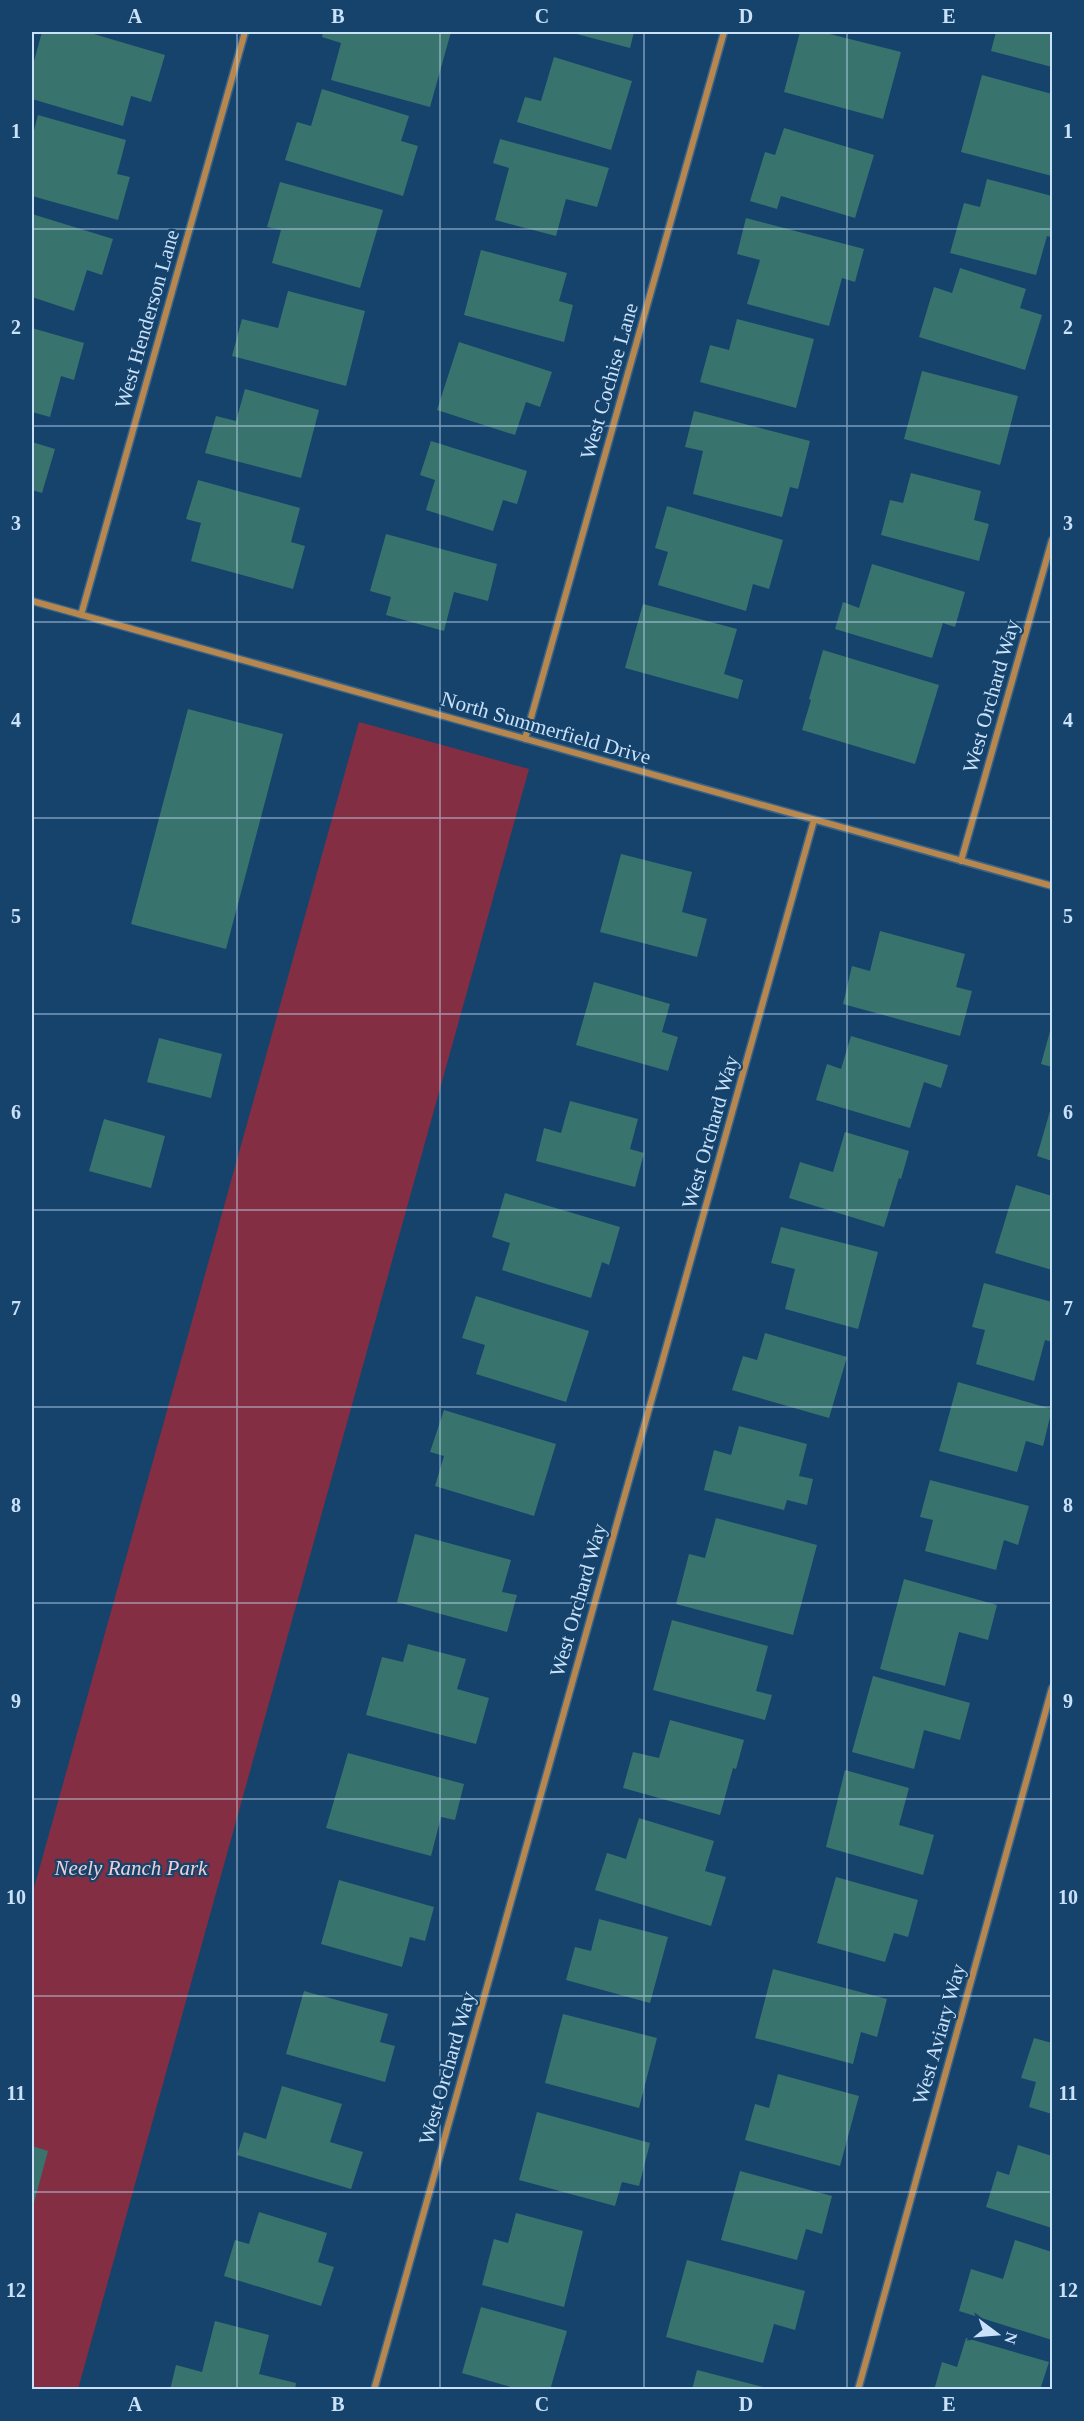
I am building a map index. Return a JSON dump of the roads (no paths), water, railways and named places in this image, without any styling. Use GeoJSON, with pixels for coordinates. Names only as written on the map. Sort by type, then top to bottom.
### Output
{"type":"FeatureCollection","features":[{"type":"Feature","properties":{"kind":"street","name":"West Henderson Lane"},"geometry":{"type":"LineString","coordinates":[[81,615],[245,32]]}},
{"type":"Feature","properties":{"kind":"street","name":"West Cochise Lane"},"geometry":{"type":"LineString","coordinates":[[525,739],[724,32]]}},
{"type":"Feature","properties":{"kind":"street","name":"West Orchard Way"},"geometry":{"type":"LineString","coordinates":[[961,861],[1053,540]]}},
{"type":"Feature","properties":{"kind":"street","name":"North Summerfield Drive"},"geometry":{"type":"LineString","coordinates":[[32,601],[1053,886]]}},
{"type":"Feature","properties":{"kind":"street","name":"West Orchard Way"},"geometry":{"type":"LineString","coordinates":[[374,2390],[814,820]]}},
{"type":"Feature","properties":{"kind":"street","name":"West Aviary Way"},"geometry":{"type":"LineString","coordinates":[[858,2390],[1053,1688]]}},
{"type":"Feature","properties":{"kind":"park label","name":"Neely Ranch Park"},"geometry":{"type":"Point","coordinates":[131,1868]}}]}
